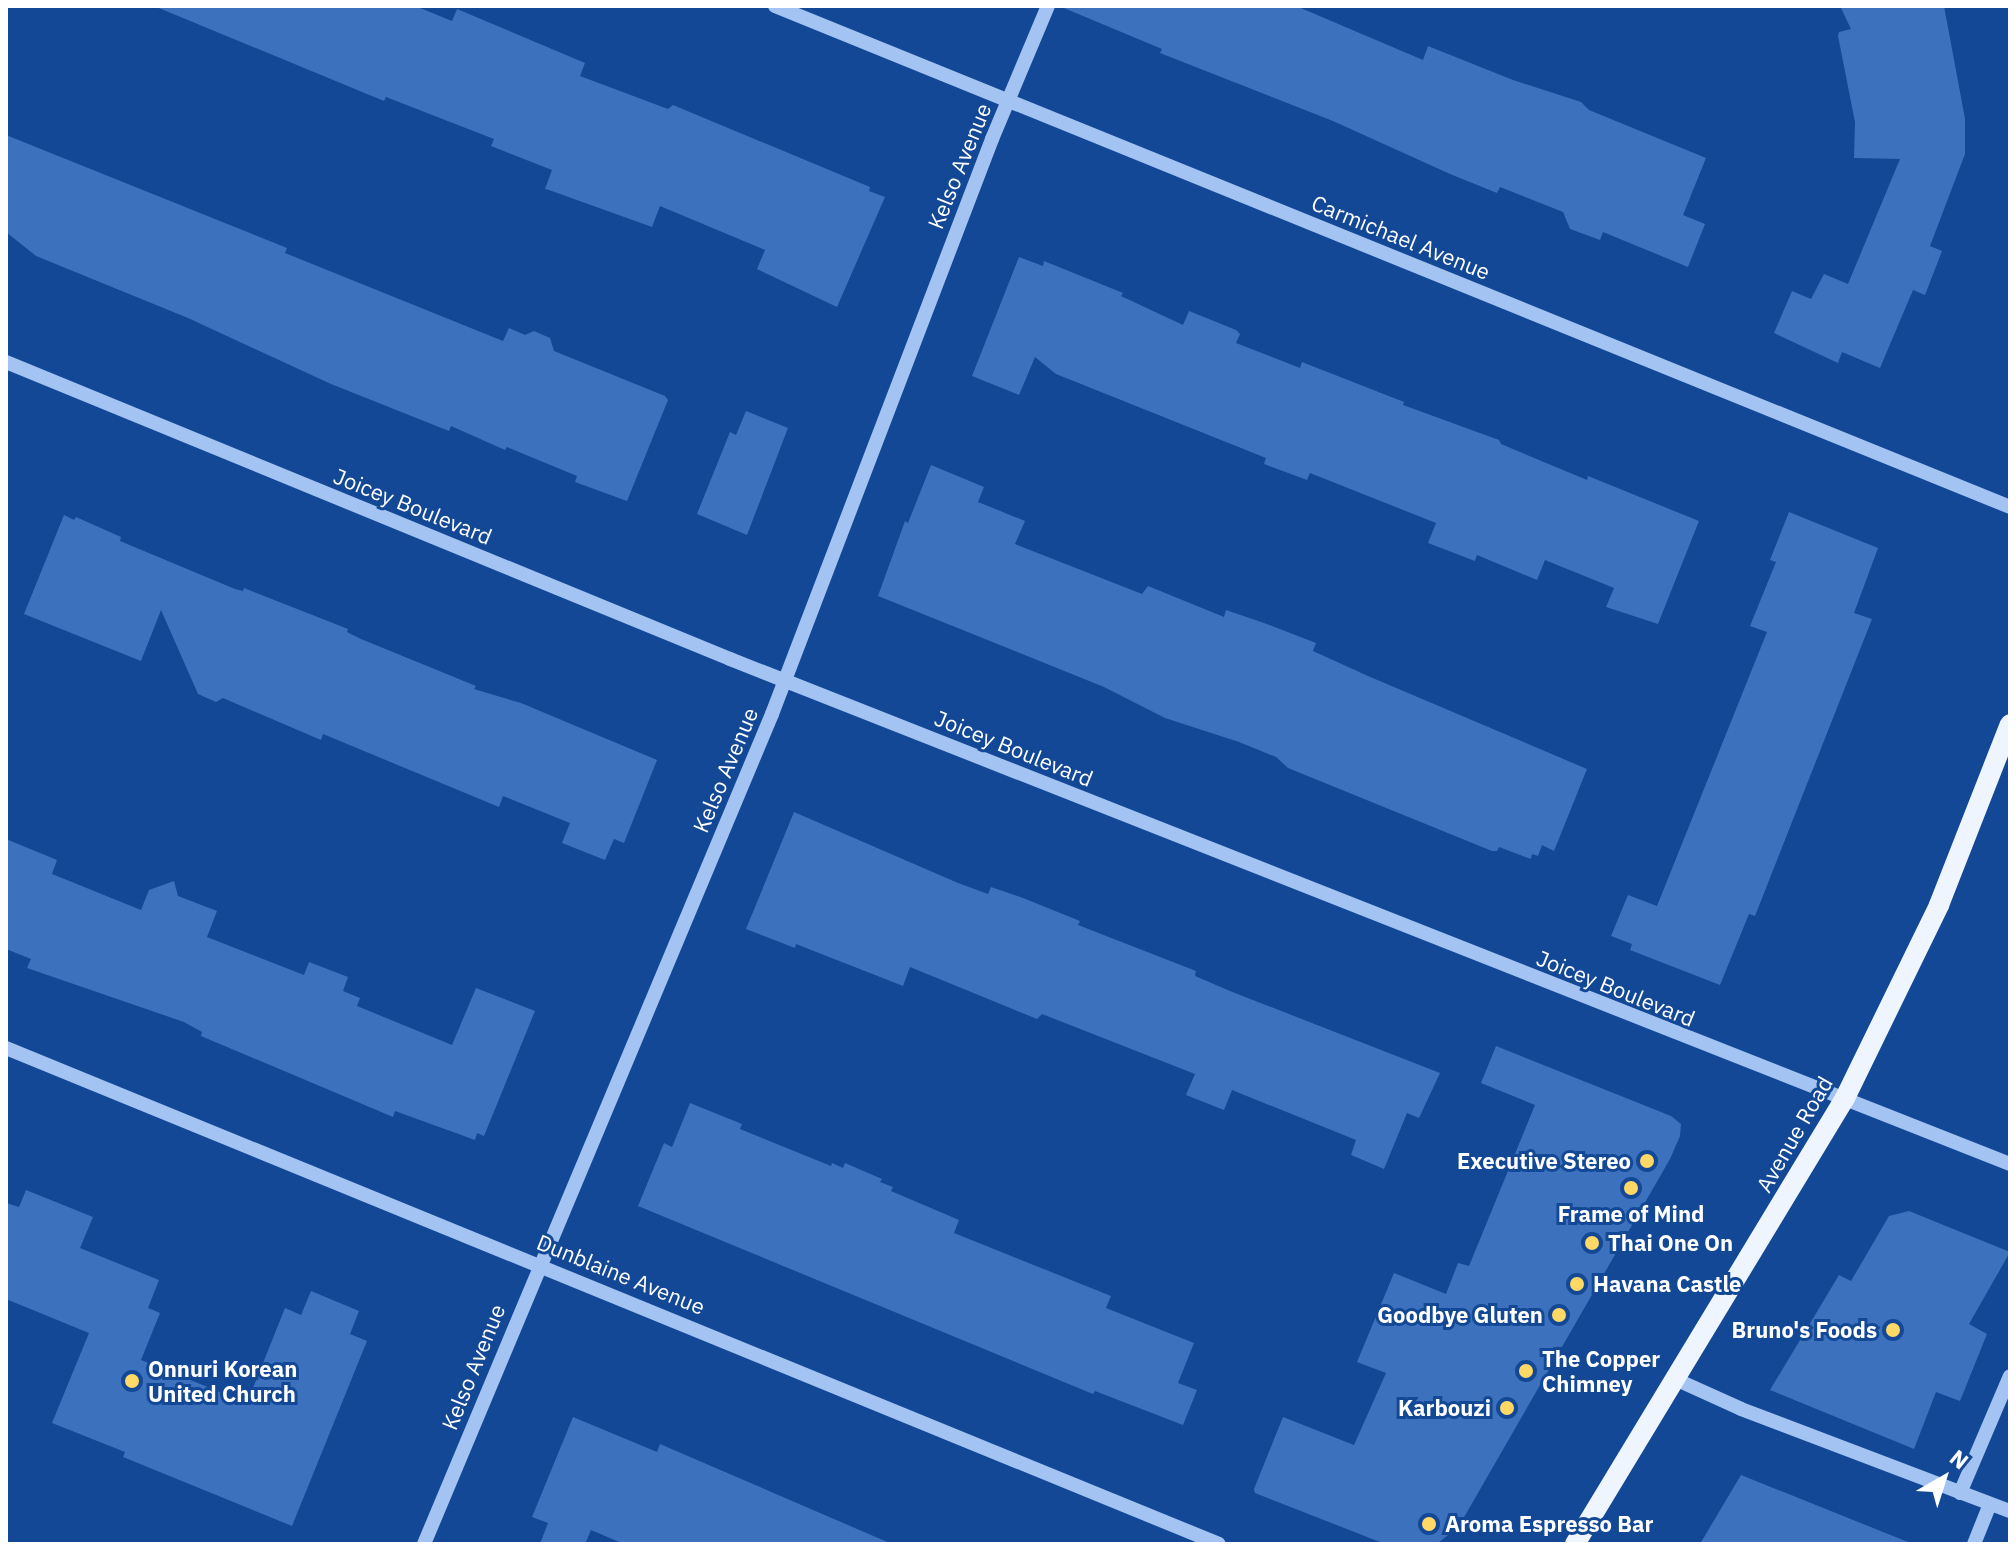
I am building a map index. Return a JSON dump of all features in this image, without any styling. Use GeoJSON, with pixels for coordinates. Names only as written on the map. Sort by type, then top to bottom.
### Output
{"type":"FeatureCollection","features":[{"type":"Feature","properties":{"kind":"main road","name":"Avenue Road"},"geometry":{"type":"LineString","coordinates":[[1575,1544],[1845,1098],[1939,905],[2010,724]]}},
{"type":"Feature","properties":{"kind":"street","name":"Carmichael Avenue"},"geometry":{"type":"LineString","coordinates":[[775,6],[2010,507]]}},
{"type":"Feature","properties":{"kind":"street","name":"Kelso Avenue"},"geometry":{"type":"LineString","coordinates":[[424,1544],[786,681],[992,139],[1048,6]]}},
{"type":"Feature","properties":{"kind":"street","name":"Joicey Boulevard"},"geometry":{"type":"LineString","coordinates":[[6,362],[786,681],[1746,1063],[1845,1098],[2010,1164]]}},
{"type":"Feature","properties":{"kind":"street","name":"Dunblaine Avenue"},"geometry":{"type":"LineString","coordinates":[[6,1048],[1219,1544]]}},
{"type":"Feature","properties":{"kind":"street"},"geometry":{"type":"LineString","coordinates":[[1960,1493],[2010,1376]]}},
{"type":"Feature","properties":{"kind":"street"},"geometry":{"type":"LineString","coordinates":[[1675,1379],[1741,1409],[2010,1511]]}},
{"type":"Feature","properties":{"kind":"street"},"geometry":{"type":"LineString","coordinates":[[1974,1544],[1990,1504]]}},
{"type":"Feature","properties":{"kind":"building"},"geometry":{"type":"Polygon","coordinates":[[[154,6],[415,6],[452,21],[457,9],[585,63],[580,76],[668,109],[673,105],[870,187],[869,191],[885,197],[837,307],[757,269],[765,250],[660,206],[652,227],[545,189],[552,170],[491,146],[494,139],[386,97],[384,101],[154,6]]]}},
{"type":"Feature","properties":{"kind":"building"},"geometry":{"type":"Polygon","coordinates":[[[1059,6],[1296,6],[1423,60],[1428,46],[1513,80],[1581,102],[1589,110],[1706,158],[1683,215],[1705,224],[1688,267],[1603,232],[1600,240],[1570,229],[1563,212],[1500,187],[1497,193],[1450,174],[1333,121],[1160,53],[1162,49],[1059,6]]]}},
{"type":"Feature","properties":{"kind":"building"},"geometry":{"type":"Polygon","coordinates":[[[1840,6],[1944,6],[1965,119],[1965,154],[1930,246],[1942,251],[1925,295],[1913,290],[1880,368],[1842,352],[1838,363],[1774,333],[1792,291],[1811,299],[1824,274],[1848,284],[1900,159],[1854,158],[1855,122],[1838,36],[1839,32],[1851,29],[1840,6]]]}},
{"type":"Feature","properties":{"kind":"building"},"geometry":{"type":"Polygon","coordinates":[[[6,135],[287,248],[285,253],[503,341],[509,328],[525,335],[534,331],[550,338],[554,351],[665,396],[668,400],[627,501],[575,482],[577,476],[507,447],[505,450],[451,426],[449,431],[331,384],[188,318],[36,256],[6,232],[6,135]]]}},
{"type":"Feature","properties":{"kind":"building"},"geometry":{"type":"Polygon","coordinates":[[[1019,257],[1043,266],[1044,261],[1123,293],[1121,296],[1183,325],[1189,311],[1236,330],[1240,334],[1236,343],[1300,368],[1302,362],[1404,402],[1403,405],[1499,440],[1501,444],[1587,480],[1588,476],[1699,521],[1658,624],[1606,607],[1614,588],[1545,560],[1537,580],[1477,555],[1475,561],[1428,543],[1436,523],[1310,473],[1307,480],[1264,464],[1266,458],[1056,374],[1035,357],[1019,395],[972,376],[1019,257]]]}},
{"type":"Feature","properties":{"kind":"building"},"geometry":{"type":"Polygon","coordinates":[[[746,411],[788,428],[747,535],[697,514],[730,432],[736,435],[746,411]]]}},
{"type":"Feature","properties":{"kind":"building"},"geometry":{"type":"Polygon","coordinates":[[[931,465],[984,487],[978,502],[1025,521],[1015,544],[1142,594],[1148,586],[1224,617],[1226,610],[1316,643],[1313,651],[1587,769],[1554,851],[1542,845],[1538,856],[1532,854],[1531,859],[1499,847],[1497,851],[1492,851],[1288,768],[1276,757],[1165,718],[1104,687],[878,596],[905,521],[908,523],[931,465]]]}},
{"type":"Feature","properties":{"kind":"building"},"geometry":{"type":"Polygon","coordinates":[[[1789,512],[1878,548],[1854,613],[1872,619],[1755,916],[1749,914],[1720,985],[1630,950],[1632,944],[1611,936],[1628,895],[1657,906],[1767,632],[1750,626],[1776,562],[1770,560],[1789,512]]]}},
{"type":"Feature","properties":{"kind":"building"},"geometry":{"type":"Polygon","coordinates":[[[64,515],[74,520],[76,517],[121,537],[120,541],[235,589],[243,591],[244,588],[348,629],[347,632],[361,639],[476,686],[474,689],[521,703],[657,760],[624,843],[614,839],[605,860],[562,843],[570,823],[503,796],[499,807],[323,734],[321,740],[223,698],[216,702],[198,694],[161,610],[141,661],[24,614],[64,515]]]}},
{"type":"Feature","properties":{"kind":"building"},"geometry":{"type":"Polygon","coordinates":[[[794,812],[958,883],[988,894],[991,887],[1080,921],[1078,925],[1196,971],[1195,976],[1230,991],[1440,1073],[1419,1118],[1407,1113],[1384,1169],[1351,1155],[1356,1140],[1232,1090],[1224,1110],[1186,1095],[1195,1074],[1042,1014],[1037,1019],[910,967],[903,986],[796,944],[795,948],[746,929],[794,812]]]}},
{"type":"Feature","properties":{"kind":"building"},"geometry":{"type":"Polygon","coordinates":[[[6,839],[57,860],[52,874],[141,910],[149,890],[174,881],[178,896],[217,911],[207,937],[304,975],[309,962],[348,977],[343,991],[360,998],[357,1006],[452,1045],[476,988],[535,1011],[484,1136],[477,1133],[475,1140],[395,1111],[393,1117],[201,1036],[202,1032],[184,1022],[27,968],[31,959],[6,949],[6,839]]]}},
{"type":"Feature","properties":{"kind":"building"},"geometry":{"type":"Polygon","coordinates":[[[1496,1046],[1671,1116],[1681,1124],[1680,1136],[1670,1159],[1459,1526],[1437,1544],[1385,1544],[1255,1493],[1254,1489],[1283,1417],[1354,1445],[1386,1373],[1357,1362],[1394,1273],[1446,1294],[1458,1263],[1469,1266],[1535,1105],[1481,1083],[1496,1046]]]}},
{"type":"Feature","properties":{"kind":"building"},"geometry":{"type":"Polygon","coordinates":[[[690,1103],[742,1124],[740,1129],[831,1166],[832,1163],[843,1168],[845,1163],[882,1179],[880,1182],[893,1187],[891,1191],[959,1220],[954,1233],[1111,1296],[1106,1308],[1194,1343],[1178,1383],[1197,1390],[1183,1425],[1095,1391],[1093,1394],[638,1206],[664,1143],[672,1147],[690,1103]]]}},
{"type":"Feature","properties":{"kind":"building","name":"Onnuri Korean United Church"},"geometry":{"type":"Polygon","coordinates":[[[26,1190],[93,1217],[80,1248],[159,1280],[148,1308],[160,1313],[141,1360],[247,1403],[285,1308],[301,1315],[311,1291],[359,1311],[350,1334],[367,1341],[292,1526],[123,1457],[125,1452],[52,1423],[89,1333],[6,1299],[6,1203],[19,1207],[26,1190]]]}},
{"type":"Feature","properties":{"kind":"building","name":"Bruno's Foods"},"geometry":{"type":"Polygon","coordinates":[[[1909,1211],[2010,1252],[1969,1324],[1987,1334],[1960,1401],[1936,1392],[1914,1449],[1770,1390],[1839,1275],[1851,1281],[1889,1216],[1909,1211]]]}},
{"type":"Feature","properties":{"kind":"building"},"geometry":{"type":"Polygon","coordinates":[[[573,1417],[657,1452],[660,1444],[892,1544],[624,1544],[591,1530],[585,1544],[540,1544],[548,1523],[532,1517],[573,1417]]]}},
{"type":"Feature","properties":{"kind":"building"},"geometry":{"type":"Polygon","coordinates":[[[1741,1475],[1908,1542],[1700,1544],[1741,1475]]]}},
{"type":"Feature","properties":{"kind":"place","name":"Executive Stereo"},"geometry":{"type":"Point","coordinates":[1647,1161]}},
{"type":"Feature","properties":{"kind":"place","name":"Frame of Mind"},"geometry":{"type":"Point","coordinates":[1631,1188]}},
{"type":"Feature","properties":{"kind":"place","name":"Thai One On"},"geometry":{"type":"Point","coordinates":[1592,1243]}},
{"type":"Feature","properties":{"kind":"place","name":"Havana Castle"},"geometry":{"type":"Point","coordinates":[1577,1284]}},
{"type":"Feature","properties":{"kind":"place","name":"Goodbye Gluten"},"geometry":{"type":"Point","coordinates":[1559,1315]}},
{"type":"Feature","properties":{"kind":"place","name":"Bruno's Foods"},"geometry":{"type":"Point","coordinates":[1893,1330]}},
{"type":"Feature","properties":{"kind":"place","name":"The Copper Chimney"},"geometry":{"type":"Point","coordinates":[1526,1371]}},
{"type":"Feature","properties":{"kind":"place","name":"Onnuri Korean United Church"},"geometry":{"type":"Point","coordinates":[132,1381]}},
{"type":"Feature","properties":{"kind":"place","name":"Karbouzi"},"geometry":{"type":"Point","coordinates":[1507,1408]}},
{"type":"Feature","properties":{"kind":"place","name":"Aroma Espresso Bar"},"geometry":{"type":"Point","coordinates":[1429,1524]}}]}
